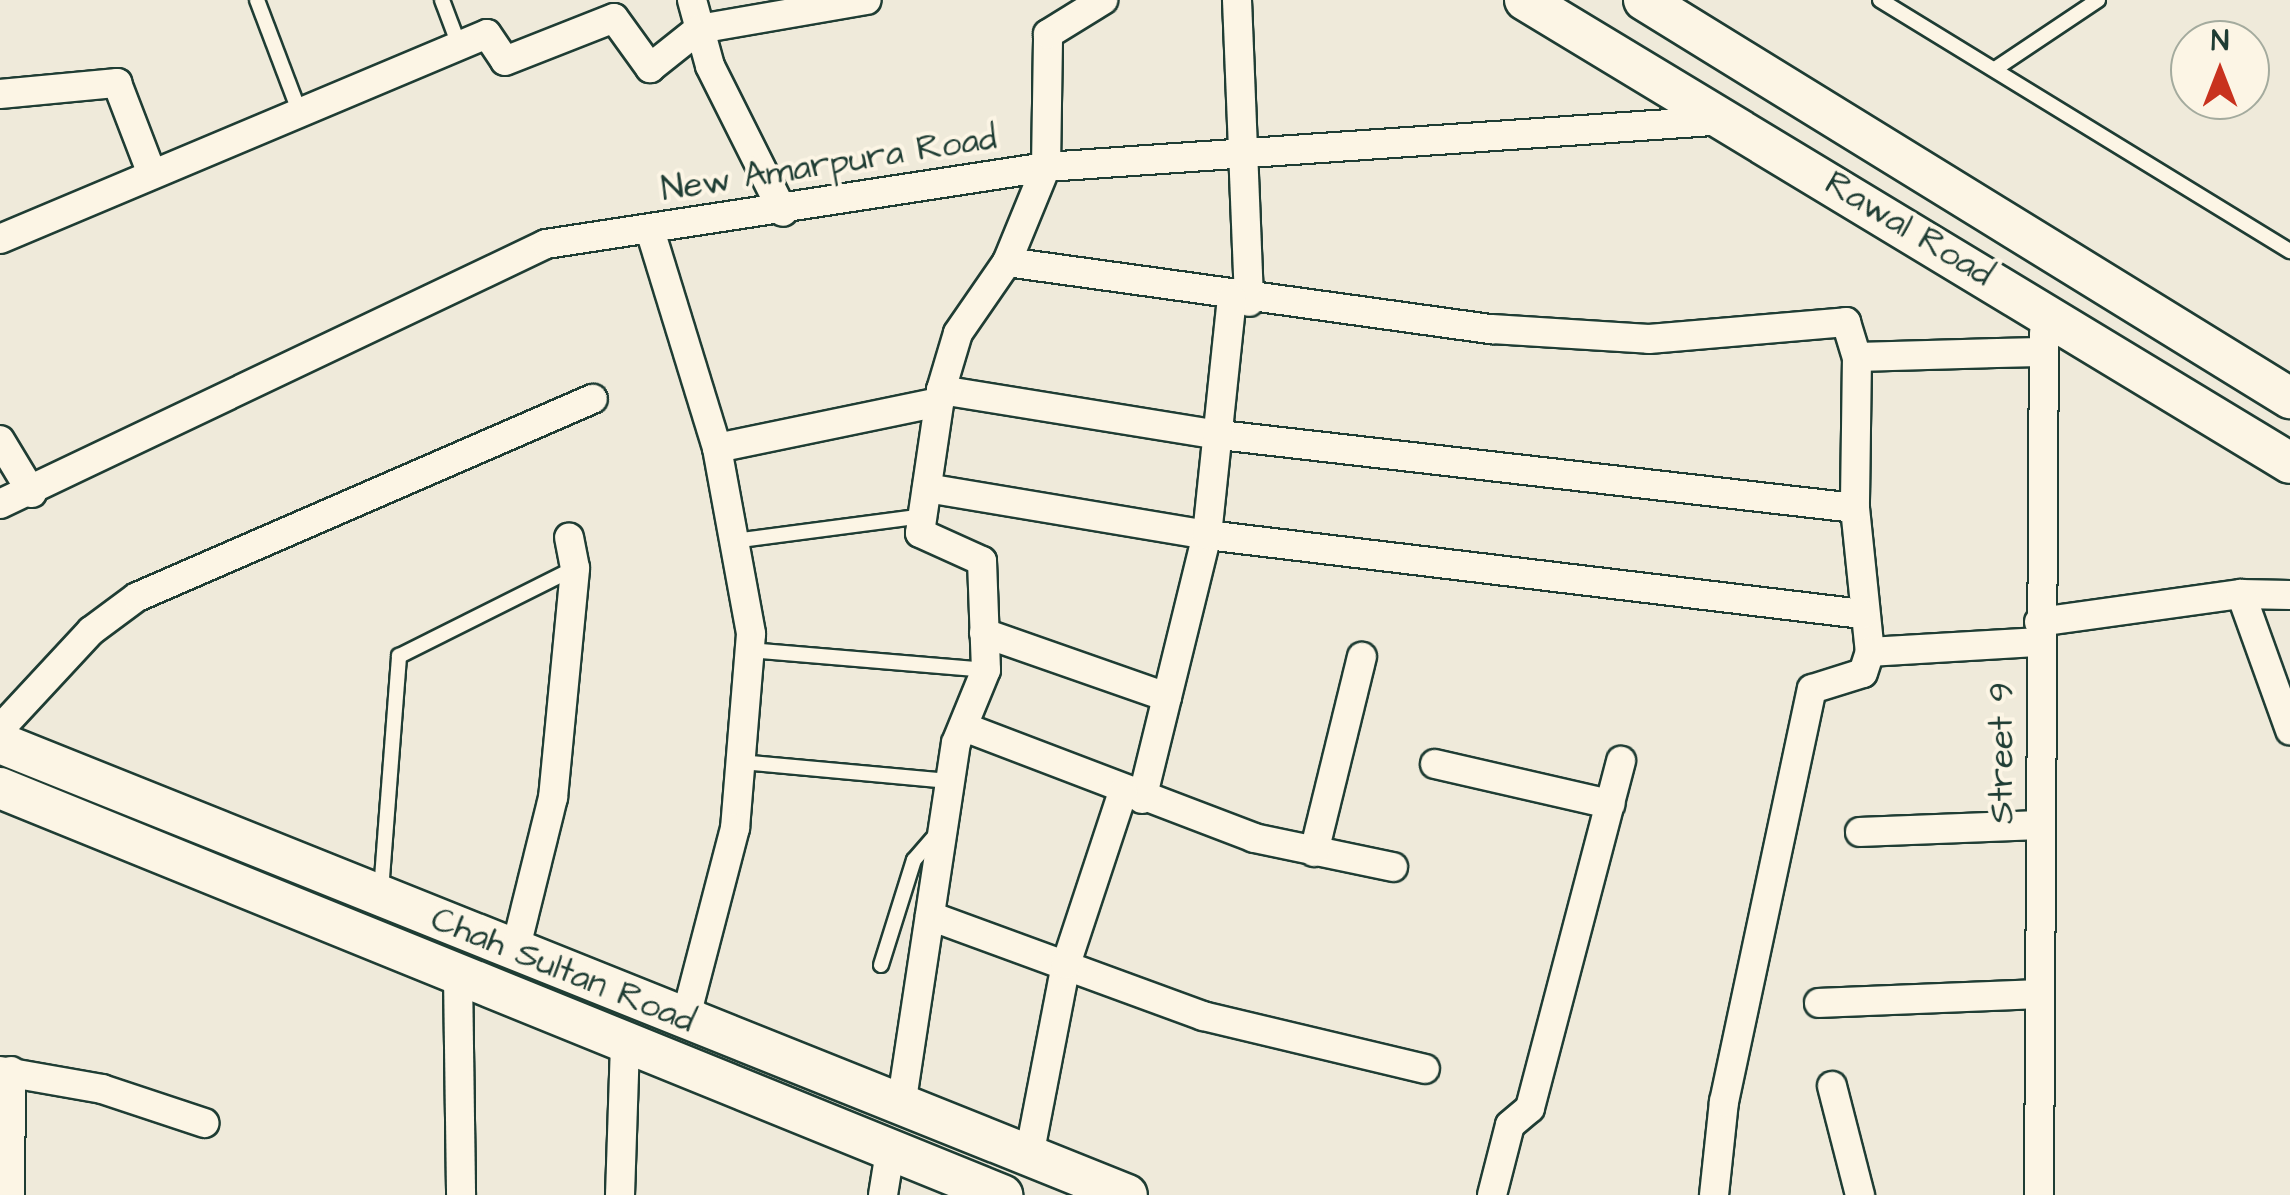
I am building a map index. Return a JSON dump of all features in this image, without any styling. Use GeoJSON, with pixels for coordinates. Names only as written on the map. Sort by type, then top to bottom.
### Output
{"type":"FeatureCollection","features":[{"type":"Feature","properties":{"kind":"main road","name":"Rawal Road"},"geometry":{"type":"LineString","coordinates":[[1525,0],[2048,312],[2290,463]]}},
{"type":"Feature","properties":{"kind":"main road","name":"Rawal Road"},"geometry":{"type":"LineString","coordinates":[[1644,0],[2290,398]]}},
{"type":"Feature","properties":{"kind":"main road","name":"Chah Sultan Road"},"geometry":{"type":"LineString","coordinates":[[0,743],[1127,1195]]}},
{"type":"Feature","properties":{"kind":"main road","name":"Chah Sultan Road"},"geometry":{"type":"LineString","coordinates":[[0,788],[1002,1195]]}},
{"type":"Feature","properties":{"kind":"street"},"geometry":{"type":"LineString","coordinates":[[692,0],[700,29],[783,212]]}},
{"type":"Feature","properties":{"kind":"street"},"geometry":{"type":"LineString","coordinates":[[0,239],[487,34],[506,61],[614,18],[650,68],[700,29],[867,0]]}},
{"type":"Feature","properties":{"kind":"street"},"geometry":{"type":"LineString","coordinates":[[901,1106],[950,781],[964,727],[986,670],[982,561],[920,533],[940,396],[958,334],[1007,262],[1046,167],[1048,34],[1103,0]]}},
{"type":"Feature","properties":{"kind":"street"},"geometry":{"type":"LineString","coordinates":[[1029,1156],[1066,964],[1168,697],[1207,535],[1241,301],[1248,148],[1237,0]]}},
{"type":"Feature","properties":{"kind":"street"},"geometry":{"type":"LineString","coordinates":[[0,94],[116,83],[152,174]]}},
{"type":"Feature","properties":{"kind":"street","name":"New Amarpura Road"},"geometry":{"type":"LineString","coordinates":[[0,504],[546,244],[783,212],[1046,167],[1248,148],[1728,120]]}},
{"type":"Feature","properties":{"kind":"street"},"geometry":{"type":"LineString","coordinates":[[650,230],[717,448],[750,650],[735,828],[685,1020]]}},
{"type":"Feature","properties":{"kind":"street"},"geometry":{"type":"LineString","coordinates":[[1007,262],[1241,301],[1648,339],[1846,322],[1857,357],[1855,508],[1862,614],[1870,652],[1863,673],[1812,689],[1724,1102],[1714,1195]]}},
{"type":"Feature","properties":{"kind":"street","name":"Street 9"},"geometry":{"type":"LineString","coordinates":[[2039,1195],[2040,352],[2048,312]]}},
{"type":"Feature","properties":{"kind":"street"},"geometry":{"type":"LineString","coordinates":[[1857,357],[2040,352]]}},
{"type":"Feature","properties":{"kind":"street"},"geometry":{"type":"LineString","coordinates":[[717,448],[940,396],[1220,435],[1855,508]]}},
{"type":"Feature","properties":{"kind":"street"},"geometry":{"type":"LineString","coordinates":[[0,729],[91,631],[137,597],[593,399]]}},
{"type":"Feature","properties":{"kind":"street"},"geometry":{"type":"LineString","coordinates":[[0,440],[32,492]]}},
{"type":"Feature","properties":{"kind":"street"},"geometry":{"type":"LineString","coordinates":[[927,488],[1207,535],[1862,614]]}},
{"type":"Feature","properties":{"kind":"street"},"geometry":{"type":"LineString","coordinates":[[515,951],[553,798],[575,568],[569,538]]}},
{"type":"Feature","properties":{"kind":"street"},"geometry":{"type":"LineString","coordinates":[[2241,594],[2290,730]]}},
{"type":"Feature","properties":{"kind":"street"},"geometry":{"type":"LineString","coordinates":[[1870,652],[2039,632],[2241,594],[2290,595]]}},
{"type":"Feature","properties":{"kind":"street"},"geometry":{"type":"LineString","coordinates":[[984,633],[1168,697]]}},
{"type":"Feature","properties":{"kind":"street"},"geometry":{"type":"LineString","coordinates":[[1314,852],[1362,657]]}},
{"type":"Feature","properties":{"kind":"street"},"geometry":{"type":"LineString","coordinates":[[964,727],[1132,796],[1314,852],[1393,867]]}},
{"type":"Feature","properties":{"kind":"street"},"geometry":{"type":"LineString","coordinates":[[1492,1195],[1510,1125],[1530,1108],[1621,761]]}},
{"type":"Feature","properties":{"kind":"street"},"geometry":{"type":"LineString","coordinates":[[1434,764],[1610,804]]}},
{"type":"Feature","properties":{"kind":"street"},"geometry":{"type":"LineString","coordinates":[[1860,832],[2040,825]]}},
{"type":"Feature","properties":{"kind":"street"},"geometry":{"type":"LineString","coordinates":[[930,916],[1203,1016],[1425,1070]]}},
{"type":"Feature","properties":{"kind":"street"},"geometry":{"type":"LineString","coordinates":[[458,975],[461,1195]]}},
{"type":"Feature","properties":{"kind":"street"},"geometry":{"type":"LineString","coordinates":[[1819,1003],[2040,994]]}},
{"type":"Feature","properties":{"kind":"street"},"geometry":{"type":"LineString","coordinates":[[620,1195],[625,1044]]}},
{"type":"Feature","properties":{"kind":"street"},"geometry":{"type":"LineString","coordinates":[[10,1195],[5,1071],[204,1124]]}},
{"type":"Feature","properties":{"kind":"street"},"geometry":{"type":"LineString","coordinates":[[1832,1086],[1860,1195]]}},
{"type":"Feature","properties":{"kind":"street"},"geometry":{"type":"LineString","coordinates":[[882,1195],[890,1152]]}},
{"type":"Feature","properties":{"kind":"lane"},"geometry":{"type":"LineString","coordinates":[[257,0],[300,113]]}},
{"type":"Feature","properties":{"kind":"lane"},"geometry":{"type":"LineString","coordinates":[[442,0],[459,45]]}},
{"type":"Feature","properties":{"kind":"lane"},"geometry":{"type":"LineString","coordinates":[[1880,0],[2290,251]]}},
{"type":"Feature","properties":{"kind":"lane"},"geometry":{"type":"LineString","coordinates":[[1995,69],[2098,0]]}},
{"type":"Feature","properties":{"kind":"lane"},"geometry":{"type":"LineString","coordinates":[[734,541],[923,516]]}},
{"type":"Feature","properties":{"kind":"lane"},"geometry":{"type":"LineString","coordinates":[[381,897],[399,656],[575,568]]}},
{"type":"Feature","properties":{"kind":"lane"},"geometry":{"type":"LineString","coordinates":[[750,650],[986,670]]}},
{"type":"Feature","properties":{"kind":"lane"},"geometry":{"type":"LineString","coordinates":[[741,762],[950,781]]}},
{"type":"Feature","properties":{"kind":"lane"},"geometry":{"type":"LineString","coordinates":[[881,965],[914,860],[943,827]]}}]}
